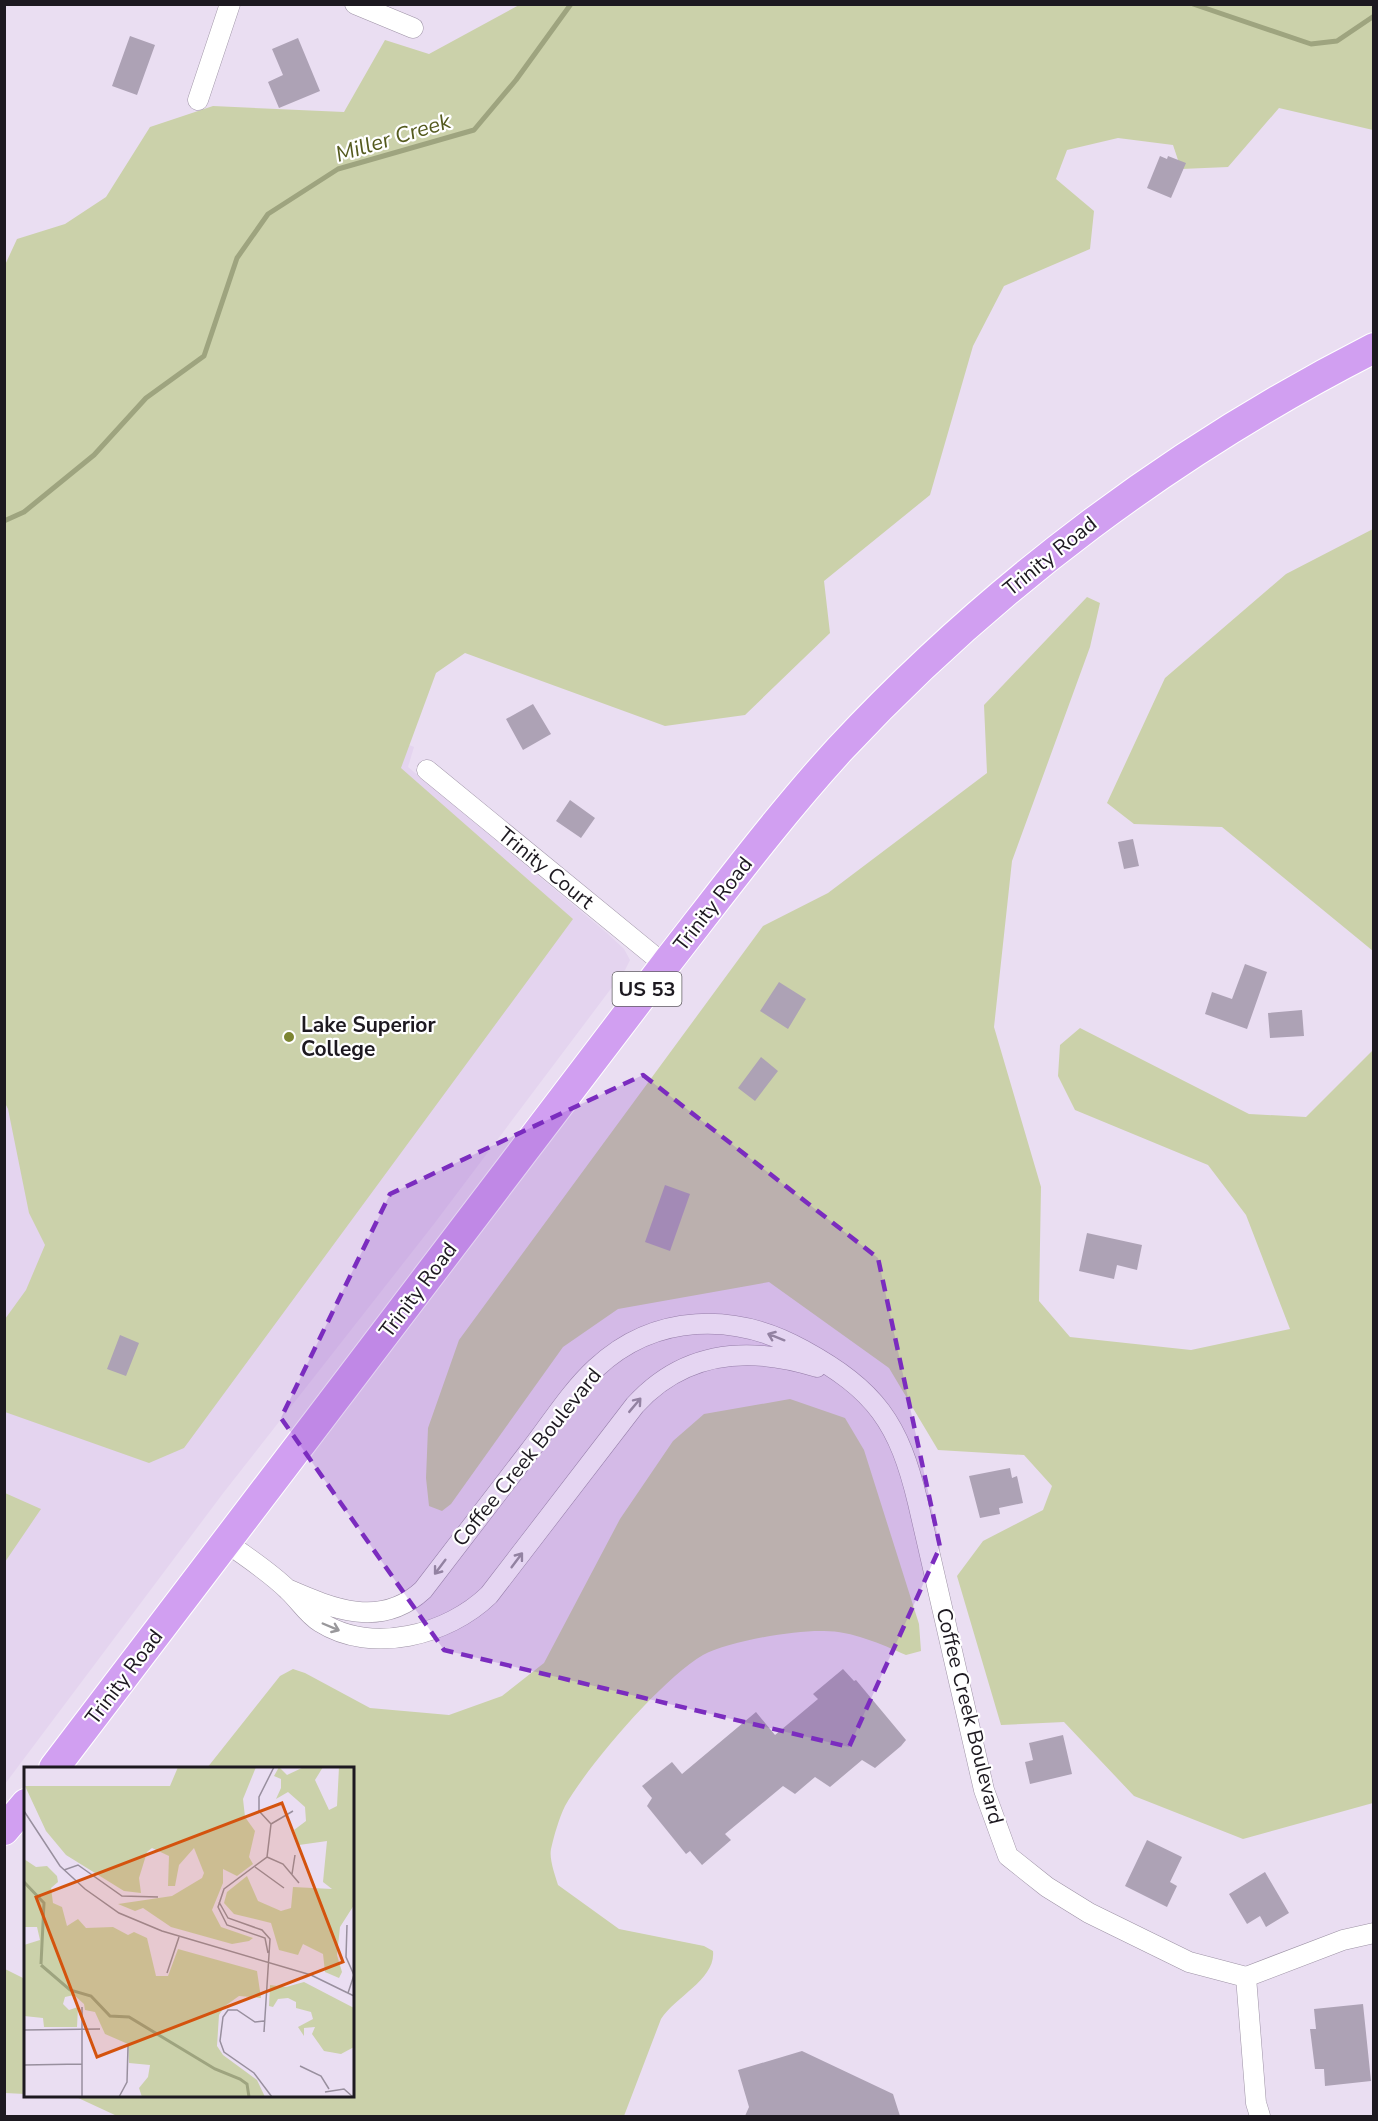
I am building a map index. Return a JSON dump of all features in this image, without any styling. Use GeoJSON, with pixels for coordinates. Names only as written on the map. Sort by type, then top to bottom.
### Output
{"type":"FeatureCollection","features":[{"type":"Feature","properties":{"kind":"highway","name":"Trinity Road"},"geometry":{"type":"LineString","coordinates":[[55,1767],[665,965],[758,846],[837,752],[908,680],[980,614],[1063,545],[1148,482],[1293,391],[1374,348]]}},
{"type":"Feature","properties":{"kind":"highway"},"geometry":{"type":"LineString","coordinates":[[4,1830],[24,1806]]}},
{"type":"Feature","properties":{"kind":"street"},"geometry":{"type":"LineString","coordinates":[[198,100],[230,4]]}},
{"type":"Feature","properties":{"kind":"street"},"geometry":{"type":"LineString","coordinates":[[355,4],[413,28]]}},
{"type":"Feature","properties":{"kind":"street","name":"Trinity Court"},"geometry":{"type":"LineString","coordinates":[[427,770],[665,965]]}},
{"type":"Feature","properties":{"kind":"street","name":"Coffee Creek Boulevard"},"geometry":{"type":"LineString","coordinates":[[287,1589],[330,1607],[362,1613],[391,1610],[415,1597],[595,1369],[628,1343],[692,1323],[711,1322],[741,1326],[792,1344],[845,1378],[879,1408],[898,1437],[908,1460],[984,1790],[1008,1856],[1047,1887],[1099,1918],[1189,1962],[1246,1977]]}},
{"type":"Feature","properties":{"kind":"street","name":"Coffee Creek Boulevard"},"geometry":{"type":"LineString","coordinates":[[226,1542],[287,1589],[319,1622],[343,1632],[388,1637],[412,1635],[442,1627],[473,1610],[489,1595],[635,1405],[664,1380],[709,1359],[745,1354],[785,1357],[845,1378]]}},
{"type":"Feature","properties":{"kind":"street"},"geometry":{"type":"LineString","coordinates":[[1260,2116],[1256,2103],[1246,1977],[1343,1940],[1374,1933]]}},
{"type":"Feature","properties":{"kind":"highlighted area"},"geometry":{"type":"Polygon","coordinates":[[[643,1075],[878,1258],[940,1547],[849,1747],[444,1650],[281,1418],[390,1194],[643,1075]]]}},
{"type":"Feature","properties":{"kind":"shaded area","name":"Lake Superior College"},"geometry":{"type":"Polygon","coordinates":[[[4,272],[12,589],[414,747],[408,767],[607,933],[624,949],[630,960],[625,970],[434,1224],[224,1492],[5,1784],[4,272]]]}},
{"type":"Feature","properties":{"kind":"green space"},"geometry":{"type":"Polygon","coordinates":[[[519,5],[1373,5],[1373,130],[1279,108],[1228,167],[1181,169],[1173,145],[1118,138],[1067,150],[1056,179],[1094,211],[1090,249],[1004,286],[973,346],[930,495],[824,581],[830,633],[745,715],[665,726],[465,653],[436,673],[401,768],[573,919],[184,1448],[149,1463],[5,1412],[5,1319],[26,1290],[45,1245],[29,1213],[5,1103],[5,265],[17,239],[65,224],[106,197],[150,127],[213,106],[344,112],[385,40],[429,54],[519,5]]]}},
{"type":"Feature","properties":{"kind":"green space"},"geometry":{"type":"Polygon","coordinates":[[[1373,529],[1373,951],[1222,827],[1134,824],[1107,803],[1165,678],[1286,574],[1373,529]]]}},
{"type":"Feature","properties":{"kind":"green space"},"geometry":{"type":"Polygon","coordinates":[[[1087,597],[1100,603],[1090,647],[1012,861],[994,1027],[1041,1187],[1039,1301],[1070,1337],[1191,1350],[1290,1329],[1246,1215],[1208,1165],[1075,1110],[1058,1076],[1060,1045],[1080,1028],[1249,1114],[1306,1117],[1373,1050],[1373,1803],[1243,1839],[1134,1796],[1064,1722],[1001,1725],[957,1576],[983,1541],[1043,1510],[1052,1486],[1024,1455],[938,1450],[889,1368],[769,1282],[618,1309],[563,1347],[451,1504],[442,1511],[429,1506],[426,1478],[428,1428],[459,1340],[763,926],[828,893],[987,773],[984,705],[1087,597]]]}},
{"type":"Feature","properties":{"kind":"green space"},"geometry":{"type":"Polygon","coordinates":[[[790,1399],[845,1418],[864,1450],[919,1624],[921,1651],[906,1655],[856,1636],[811,1631],[779,1634],[745,1641],[703,1655],[687,1666],[648,1702],[608,1746],[565,1806],[557,1827],[551,1853],[558,1885],[619,1929],[704,1946],[713,1951],[712,1961],[702,1979],[661,2019],[624,2116],[117,2116],[76,2097],[354,2097],[354,1767],[208,1767],[280,1676],[293,1669],[305,1673],[370,1708],[449,1715],[502,1696],[544,1663],[620,1519],[673,1441],[704,1414],[790,1399]]]}},
{"type":"Feature","properties":{"kind":"green space"},"geometry":{"type":"Polygon","coordinates":[[[5,1493],[41,1509],[5,1562],[5,1493]]]}},
{"type":"Feature","properties":{"kind":"green space"},"geometry":{"type":"Polygon","coordinates":[[[5,1969],[24,1978],[24,2094],[5,2093],[5,1969]]]}},
{"type":"Feature","properties":{"kind":"building"},"geometry":{"type":"Polygon","coordinates":[[[130,36],[155,45],[137,95],[112,86],[130,36]]]}},
{"type":"Feature","properties":{"kind":"building"},"geometry":{"type":"Polygon","coordinates":[[[298,38],[320,91],[279,108],[268,82],[283,75],[272,49],[298,38]]]}},
{"type":"Feature","properties":{"kind":"building"},"geometry":{"type":"Polygon","coordinates":[[[1160,156],[1167,159],[1168,156],[1186,163],[1171,198],[1147,188],[1160,156]]]}},
{"type":"Feature","properties":{"kind":"building"},"geometry":{"type":"Polygon","coordinates":[[[533,704],[551,734],[523,750],[506,719],[533,704]]]}},
{"type":"Feature","properties":{"kind":"building"},"geometry":{"type":"Polygon","coordinates":[[[570,800],[595,818],[581,838],[556,821],[570,800]]]}},
{"type":"Feature","properties":{"kind":"building"},"geometry":{"type":"Polygon","coordinates":[[[1133,839],[1139,866],[1124,869],[1118,842],[1133,839]]]}},
{"type":"Feature","properties":{"kind":"building"},"geometry":{"type":"Polygon","coordinates":[[[1245,964],[1267,972],[1247,1029],[1205,1014],[1212,992],[1232,999],[1245,964]]]}},
{"type":"Feature","properties":{"kind":"building"},"geometry":{"type":"Polygon","coordinates":[[[779,982],[806,999],[788,1029],[760,1011],[779,982]]]}},
{"type":"Feature","properties":{"kind":"building"},"geometry":{"type":"Polygon","coordinates":[[[1302,1010],[1304,1036],[1270,1038],[1268,1013],[1302,1010]]]}},
{"type":"Feature","properties":{"kind":"building"},"geometry":{"type":"Polygon","coordinates":[[[761,1057],[778,1071],[755,1101],[738,1088],[761,1057]]]}},
{"type":"Feature","properties":{"kind":"building"},"geometry":{"type":"Polygon","coordinates":[[[665,1185],[690,1194],[670,1251],[645,1242],[665,1185]]]}},
{"type":"Feature","properties":{"kind":"building"},"geometry":{"type":"Polygon","coordinates":[[[1087,1233],[1142,1245],[1137,1270],[1117,1265],[1114,1279],[1079,1271],[1087,1233]]]}},
{"type":"Feature","properties":{"kind":"building"},"geometry":{"type":"Polygon","coordinates":[[[120,1335],[139,1343],[126,1376],[107,1369],[120,1335]]]}},
{"type":"Feature","properties":{"kind":"building"},"geometry":{"type":"Polygon","coordinates":[[[1010,1468],[1012,1478],[1017,1476],[1023,1503],[999,1508],[1000,1514],[980,1518],[969,1476],[1010,1468]]]}},
{"type":"Feature","properties":{"kind":"building"},"geometry":{"type":"Polygon","coordinates":[[[843,1669],[854,1681],[856,1680],[906,1740],[901,1746],[875,1768],[862,1760],[830,1787],[815,1777],[795,1794],[783,1786],[725,1834],[731,1840],[702,1865],[690,1851],[686,1854],[647,1806],[652,1798],[642,1786],[672,1762],[682,1774],[756,1712],[775,1735],[818,1699],[813,1694],[843,1669]]]}},
{"type":"Feature","properties":{"kind":"building"},"geometry":{"type":"Polygon","coordinates":[[[1063,1735],[1072,1774],[1030,1784],[1025,1762],[1033,1760],[1029,1743],[1063,1735]]]}},
{"type":"Feature","properties":{"kind":"building"},"geometry":{"type":"Polygon","coordinates":[[[1147,1840],[1182,1857],[1170,1882],[1177,1886],[1167,1907],[1125,1886],[1147,1840]]]}},
{"type":"Feature","properties":{"kind":"building"},"geometry":{"type":"Polygon","coordinates":[[[1265,1872],[1289,1913],[1266,1927],[1260,1916],[1247,1924],[1229,1894],[1265,1872]]]}},
{"type":"Feature","properties":{"kind":"building"},"geometry":{"type":"Polygon","coordinates":[[[1363,2004],[1371,2081],[1325,2086],[1324,2069],[1315,2069],[1310,2029],[1316,2029],[1314,2009],[1363,2004]]]}},
{"type":"Feature","properties":{"kind":"building"},"geometry":{"type":"Polygon","coordinates":[[[802,2051],[893,2094],[900,2116],[745,2116],[749,2107],[738,2070],[802,2051]]]}},
{"type":"Feature","properties":{"kind":"waterway","name":"Miller Creek"},"geometry":{"type":"LineString","coordinates":[[4,521],[24,512],[94,455],[146,398],[204,356],[237,258],[268,214],[338,169],[474,130],[516,80],[571,4]]}},
{"type":"Feature","properties":{"kind":"waterway","name":"Miller Creek"},"geometry":{"type":"LineString","coordinates":[[1193,4],[1311,44],[1337,41],[1374,16]]}},
{"type":"Feature","properties":{"kind":"place","name":"Lake Superior College"},"geometry":{"type":"Point","coordinates":[289,1037]}}]}
